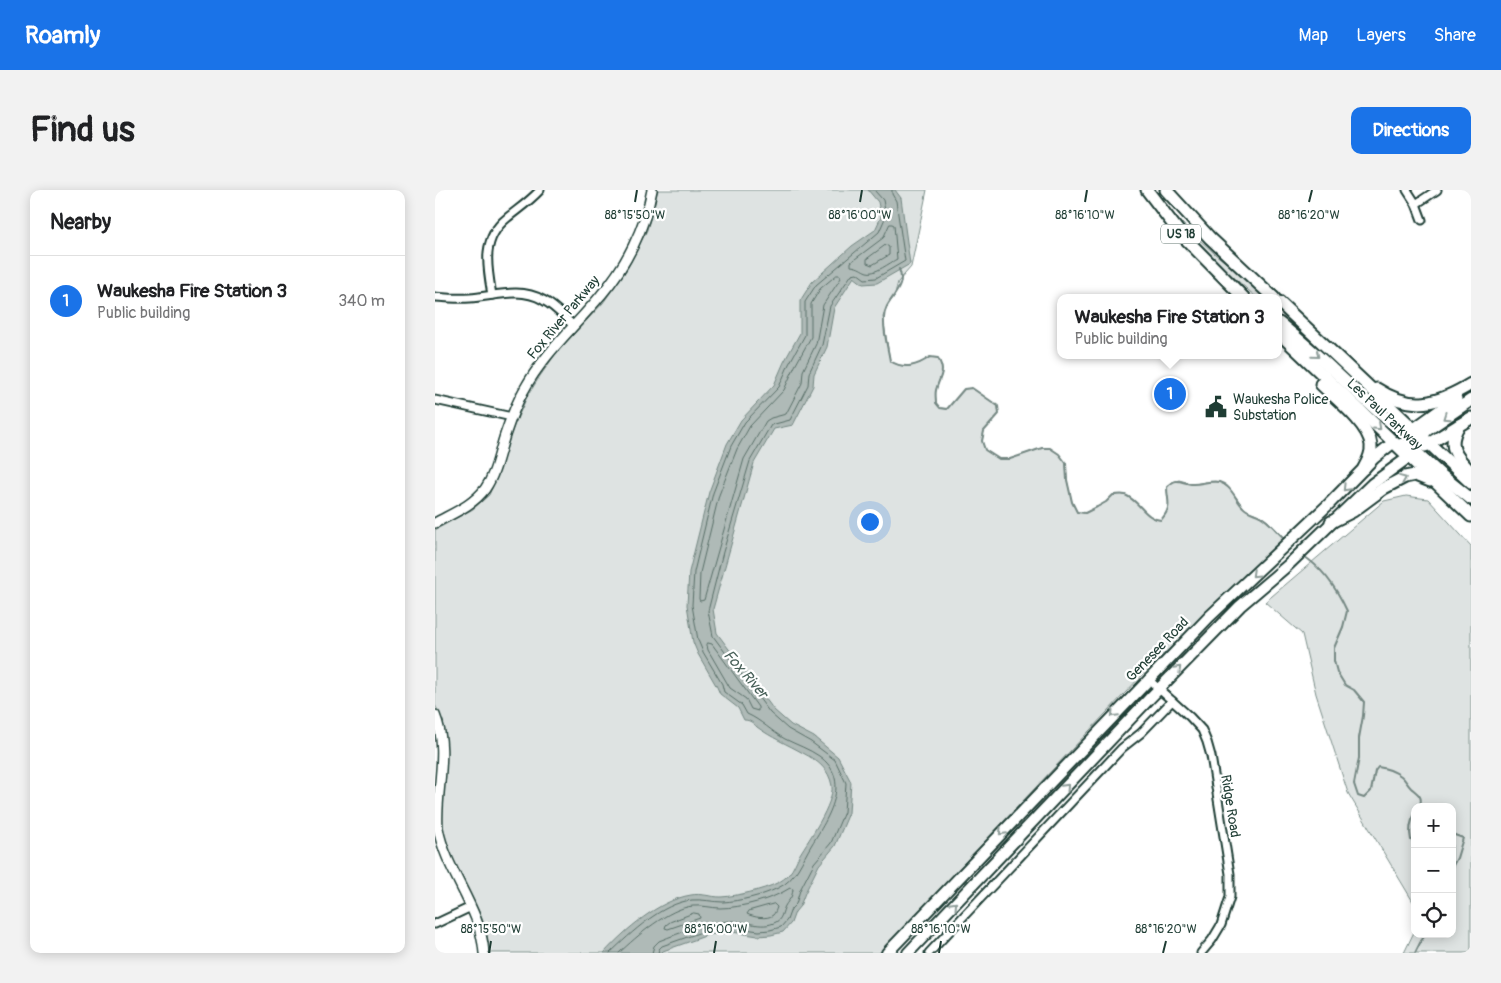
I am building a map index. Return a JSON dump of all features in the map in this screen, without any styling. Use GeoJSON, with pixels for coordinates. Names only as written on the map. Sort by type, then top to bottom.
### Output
{"type":"FeatureCollection","features":[{"type":"Feature","properties":{"kind":"main road","name":"US 18"},"geometry":{"type":"LineString","coordinates":[[1147,190],[1179,232],[1240,294]]}},
{"type":"Feature","properties":{"kind":"main road","name":"US 18"},"geometry":{"type":"LineString","coordinates":[[1166,190],[1210,238],[1270,294]]}},
{"type":"Feature","properties":{"kind":"main road"},"geometry":{"type":"LineString","coordinates":[[1220,274],[1244,294]]}},
{"type":"Feature","properties":{"kind":"main road","name":"Les Paul Parkway"},"geometry":{"type":"LineString","coordinates":[[1282,305],[1349,369],[1416,442],[1471,483]]}},
{"type":"Feature","properties":{"kind":"main road"},"geometry":{"type":"LineString","coordinates":[[1282,325],[1416,442],[1441,475],[1471,499]]}},
{"type":"Feature","properties":{"kind":"main road","name":"Les Paul Parkway"},"geometry":{"type":"LineString","coordinates":[[1282,336],[1394,442],[1416,442]]}},
{"type":"Feature","properties":{"kind":"main road"},"geometry":{"type":"LineString","coordinates":[[1292,347],[1315,378],[1356,418],[1367,433],[1371,450],[1364,468]]}},
{"type":"Feature","properties":{"kind":"main road"},"geometry":{"type":"LineString","coordinates":[[1349,369],[1383,393],[1398,400],[1413,402],[1438,401],[1457,393],[1471,384]]}},
{"type":"Feature","properties":{"kind":"main road","name":"Genesee Road"},"geometry":{"type":"LineString","coordinates":[[908,953],[1240,606],[1287,566],[1416,442],[1445,406],[1471,391]]}},
{"type":"Feature","properties":{"kind":"main road"},"geometry":{"type":"LineString","coordinates":[[1416,442],[1471,400]]}},
{"type":"Feature","properties":{"kind":"main road","name":"Genesee Road"},"geometry":{"type":"LineString","coordinates":[[887,953],[1148,679],[1209,617],[1330,503],[1364,468],[1394,442],[1416,442],[1459,426],[1471,418]]}},
{"type":"Feature","properties":{"kind":"main road"},"geometry":{"type":"LineString","coordinates":[[1459,426],[1453,437],[1452,447],[1471,472]]}},
{"type":"Feature","properties":{"kind":"main road","name":"Les Paul Parkway"},"geometry":{"type":"LineString","coordinates":[[1416,442],[1441,487],[1471,516]]}},
{"type":"Feature","properties":{"kind":"main road"},"geometry":{"type":"LineString","coordinates":[[1331,522],[1353,511],[1384,488],[1405,477],[1420,476],[1441,487]]}},
{"type":"Feature","properties":{"kind":"street"},"geometry":{"type":"LineString","coordinates":[[492,295],[487,257],[491,238],[504,220],[540,190]]}},
{"type":"Feature","properties":{"kind":"street","name":"Fox River Parkway"},"geometry":{"type":"LineString","coordinates":[[435,523],[466,507],[484,490],[493,473],[511,417],[524,389],[555,345],[601,295],[624,261],[643,222],[653,190]]}},
{"type":"Feature","properties":{"kind":"street"},"geometry":{"type":"LineString","coordinates":[[1407,190],[1416,204],[1422,220]]}},
{"type":"Feature","properties":{"kind":"street"},"geometry":{"type":"LineString","coordinates":[[1416,204],[1437,190]]}},
{"type":"Feature","properties":{"kind":"street"},"geometry":{"type":"LineString","coordinates":[[435,297],[456,299],[510,292],[521,293],[535,296],[553,307],[573,325]]}},
{"type":"Feature","properties":{"kind":"street"},"geometry":{"type":"LineString","coordinates":[[435,400],[511,417]]}},
{"type":"Feature","properties":{"kind":"street","name":"Ridge Road"},"geometry":{"type":"LineString","coordinates":[[1148,679],[1202,730],[1211,756],[1230,874],[1230,897],[1225,917],[1217,933],[1201,953]]}},
{"type":"Feature","properties":{"kind":"street"},"geometry":{"type":"LineString","coordinates":[[929,953],[1115,755],[1141,733],[1172,701]]}},
{"type":"Feature","properties":{"kind":"street"},"geometry":{"type":"LineString","coordinates":[[435,715],[441,736],[436,797],[438,829],[443,847],[478,924],[483,940],[484,953]]}},
{"type":"Feature","properties":{"kind":"street"},"geometry":{"type":"LineString","coordinates":[[435,924],[471,907]]}},
{"type":"Feature","properties":{"kind":"shaded area"},"geometry":{"type":"Polygon","coordinates":[[[658,190],[927,190],[911,267],[898,282],[894,297],[887,306],[883,317],[890,361],[895,364],[911,366],[930,357],[938,358],[942,367],[942,374],[936,390],[936,403],[940,408],[947,409],[964,389],[972,388],[998,406],[999,414],[984,431],[982,441],[985,450],[999,459],[1010,459],[1042,448],[1050,448],[1059,454],[1066,463],[1067,480],[1072,502],[1077,512],[1085,513],[1106,502],[1113,495],[1125,495],[1135,501],[1151,517],[1161,520],[1169,504],[1167,487],[1172,482],[1179,480],[1194,484],[1220,482],[1232,492],[1245,509],[1268,521],[1284,538],[1143,674],[879,953],[490,953],[487,933],[480,913],[447,845],[441,817],[446,760],[445,732],[442,718],[435,705],[435,530],[473,509],[489,495],[513,428],[527,397],[557,352],[603,303],[627,269],[647,230],[658,190]]]}},
{"type":"Feature","properties":{"kind":"shaded area"},"geometry":{"type":"Polygon","coordinates":[[[1181,224],[1263,294],[1253,294],[1200,247],[1181,224]]]}},
{"type":"Feature","properties":{"kind":"shaded area"},"geometry":{"type":"Polygon","coordinates":[[[1406,496],[1428,499],[1471,546],[1471,953],[1404,953],[1411,938],[1456,938],[1456,803],[1411,803],[1411,898],[1348,793],[1316,694],[1302,634],[1265,602],[1384,501],[1406,496]]]}},
{"type":"Feature","properties":{"kind":"water","name":"Fox River"},"geometry":{"type":"Polygon","coordinates":[[[868,190],[895,190],[901,198],[910,264],[877,283],[863,284],[854,277],[834,308],[827,347],[814,374],[813,386],[793,425],[774,429],[754,463],[713,609],[717,633],[774,710],[791,725],[814,737],[838,757],[851,782],[849,813],[835,846],[819,865],[791,923],[783,932],[758,936],[732,932],[708,935],[661,953],[604,953],[643,917],[679,898],[695,895],[721,897],[742,894],[765,888],[783,879],[792,869],[829,802],[832,793],[831,780],[818,762],[768,734],[751,722],[744,720],[738,708],[720,694],[693,642],[687,605],[689,572],[709,492],[727,444],[741,420],[774,385],[800,333],[800,301],[812,282],[852,246],[875,230],[881,217],[878,202],[868,190]]]}},
{"type":"Feature","properties":{"kind":"waterway"},"geometry":{"type":"LineString","coordinates":[[899,269],[900,283],[885,311],[884,318],[890,361],[895,364],[911,366],[930,357],[938,358],[942,367],[942,374],[936,390],[936,403],[940,408],[947,409],[964,389],[972,388],[998,406],[999,414],[984,431],[982,441],[985,450],[999,459],[1010,459],[1042,448],[1050,448],[1059,454],[1066,463],[1067,480],[1072,502],[1077,512],[1085,513],[1106,502],[1113,495],[1125,495],[1135,501],[1151,517],[1161,520],[1169,504],[1167,487],[1173,482],[1178,481],[1191,484],[1219,482],[1230,489],[1245,509],[1264,518],[1286,540]]}},
{"type":"Feature","properties":{"kind":"waterway"},"geometry":{"type":"LineString","coordinates":[[1302,555],[1310,560],[1329,580],[1347,611],[1343,627],[1334,648],[1334,661],[1337,672],[1345,685],[1354,690],[1364,702],[1359,738],[1359,758],[1354,784],[1358,796],[1364,798],[1371,791],[1375,771],[1378,767],[1381,767],[1393,771],[1402,777],[1419,796],[1420,803]]}},
{"type":"Feature","properties":{"kind":"waterway"},"geometry":{"type":"LineString","coordinates":[[1411,825],[1411,840]]}},
{"type":"Feature","properties":{"kind":"waterway"},"geometry":{"type":"LineString","coordinates":[[1456,835],[1463,838],[1456,860]]}},
{"type":"Feature","properties":{"kind":"waterway"},"geometry":{"type":"LineString","coordinates":[[1415,953],[1423,938]]}},
{"type":"Feature","properties":{"kind":"place","name":"Waukesha Fire Station 3"},"geometry":{"type":"Point","coordinates":[1170,394]}},
{"type":"Feature","properties":{"kind":"place","name":"Waukesha Police Substation"},"geometry":{"type":"Point","coordinates":[1216,407]}}]}
